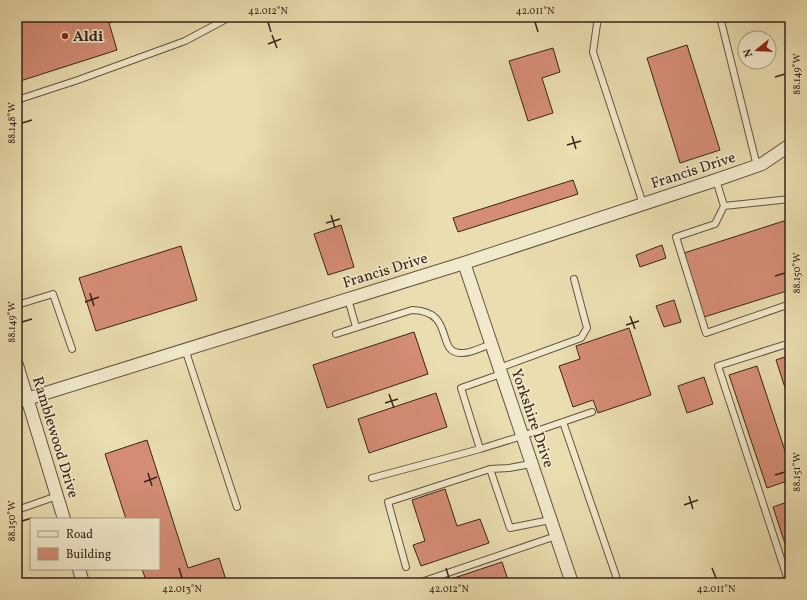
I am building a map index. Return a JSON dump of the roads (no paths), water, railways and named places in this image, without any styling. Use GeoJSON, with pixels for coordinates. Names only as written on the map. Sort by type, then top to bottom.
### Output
{"type":"FeatureCollection","features":[{"type":"Feature","properties":{"kind":"street","name":"Francis Drive"},"geometry":{"type":"LineString","coordinates":[[22,400],[464,263],[716,180],[760,165],[790,145]]}},
{"type":"Feature","properties":{"kind":"street","name":"Yorkshire Drive"},"geometry":{"type":"LineString","coordinates":[[464,263],[572,583]]}},
{"type":"Feature","properties":{"kind":"street","name":"Ramblewood Drive"},"geometry":{"type":"LineString","coordinates":[[17,365],[22,400],[64,518]]}},
{"type":"Feature","properties":{"kind":"street"},"geometry":{"type":"LineString","coordinates":[[79,570],[83,583]]}},
{"type":"Feature","properties":{"kind":"lane"},"geometry":{"type":"LineString","coordinates":[[17,100],[78,80],[185,41],[230,17]]}},
{"type":"Feature","properties":{"kind":"lane"},"geometry":{"type":"LineString","coordinates":[[598,17],[594,52],[643,204]]}},
{"type":"Feature","properties":{"kind":"lane"},"geometry":{"type":"LineString","coordinates":[[720,17],[760,165]]}},
{"type":"Feature","properties":{"kind":"lane"},"geometry":{"type":"LineString","coordinates":[[716,180],[724,206],[715,224],[676,237],[706,333],[790,304]]}},
{"type":"Feature","properties":{"kind":"lane"},"geometry":{"type":"LineString","coordinates":[[724,206],[790,200]]}},
{"type":"Feature","properties":{"kind":"lane"},"geometry":{"type":"LineString","coordinates":[[480,448],[461,388],[581,338],[587,328],[574,279]]}},
{"type":"Feature","properties":{"kind":"lane"},"geometry":{"type":"LineString","coordinates":[[17,305],[53,294],[72,349]]}},
{"type":"Feature","properties":{"kind":"lane"},"geometry":{"type":"LineString","coordinates":[[348,299],[356,328]]}},
{"type":"Feature","properties":{"kind":"lane"},"geometry":{"type":"LineString","coordinates":[[336,334],[412,310],[419,310],[428,312],[436,317],[448,345],[451,350],[457,353],[463,354],[491,344]]}},
{"type":"Feature","properties":{"kind":"lane"},"geometry":{"type":"LineString","coordinates":[[789,583],[718,366],[790,343]]}},
{"type":"Feature","properties":{"kind":"lane"},"geometry":{"type":"LineString","coordinates":[[185,350],[237,507]]}},
{"type":"Feature","properties":{"kind":"lane"},"geometry":{"type":"LineString","coordinates":[[372,478],[522,436],[592,412]]}},
{"type":"Feature","properties":{"kind":"lane"},"geometry":{"type":"LineString","coordinates":[[563,422],[616,576],[616,583]]}},
{"type":"Feature","properties":{"kind":"lane"},"geometry":{"type":"LineString","coordinates":[[406,567],[388,502],[490,469],[509,468],[532,464]]}},
{"type":"Feature","properties":{"kind":"lane"},"geometry":{"type":"LineString","coordinates":[[490,469],[510,528],[550,520]]}},
{"type":"Feature","properties":{"kind":"lane"},"geometry":{"type":"LineString","coordinates":[[17,510],[57,496]]}},
{"type":"Feature","properties":{"kind":"lane"},"geometry":{"type":"LineString","coordinates":[[418,583],[556,536]]}},
{"type":"Feature","properties":{"kind":"place","name":"Aldi"},"geometry":{"type":"Point","coordinates":[65,36]}}]}
